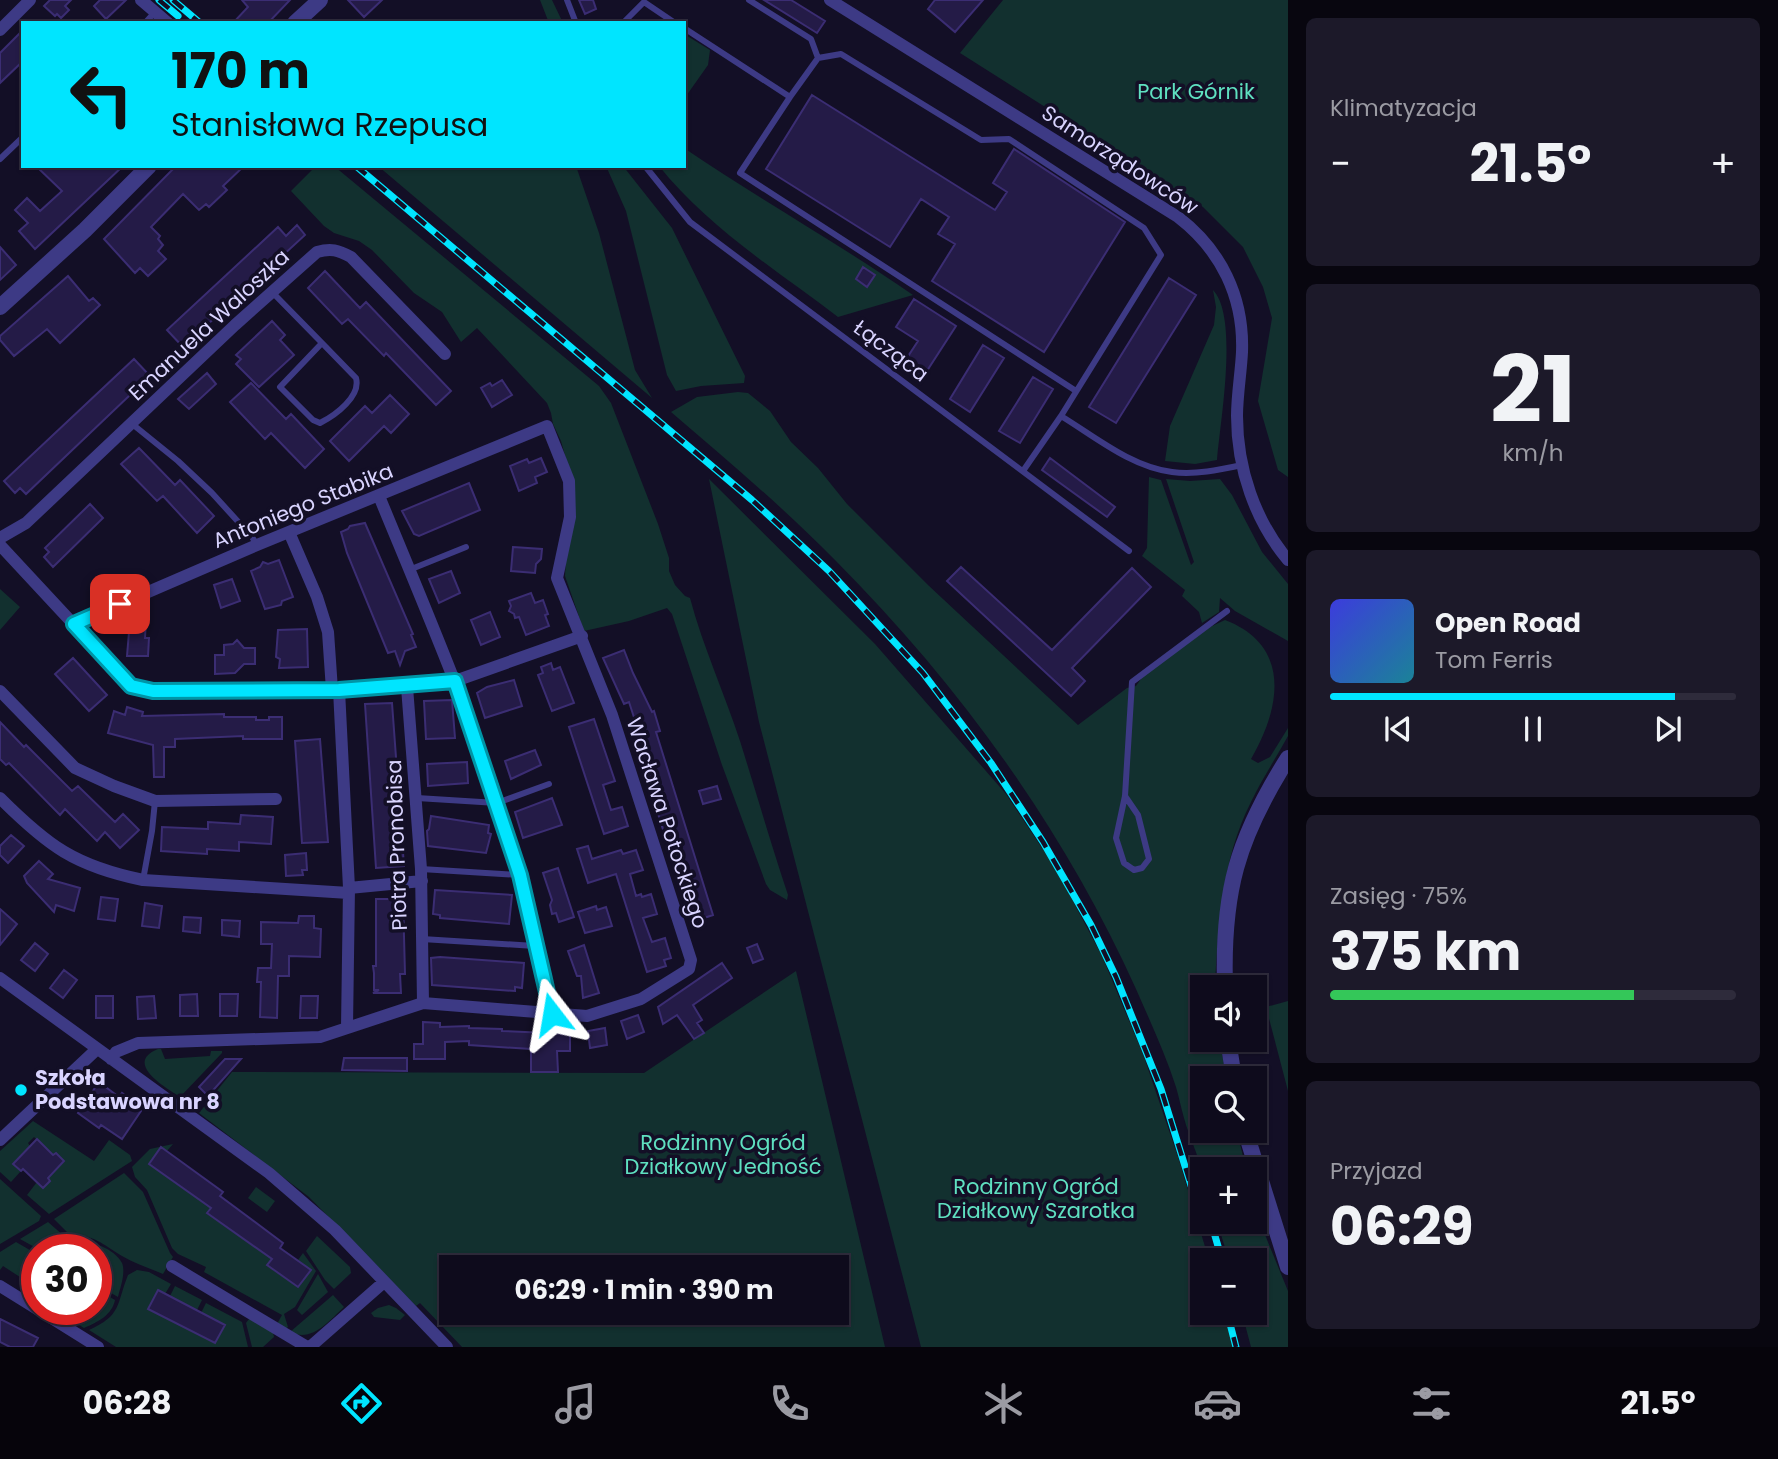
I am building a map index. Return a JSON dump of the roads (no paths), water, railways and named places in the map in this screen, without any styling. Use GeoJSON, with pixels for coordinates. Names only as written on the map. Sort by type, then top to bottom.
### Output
{"type":"FeatureCollection","features":[{"type":"Feature","properties":{"kind":"street"},"geometry":{"type":"LineString","coordinates":[[0,30],[30,0]]}},
{"type":"Feature","properties":{"kind":"street"},"geometry":{"type":"LineString","coordinates":[[141,0],[166,21]]}},
{"type":"Feature","properties":{"kind":"street"},"geometry":{"type":"LineString","coordinates":[[297,21],[320,0]]}},
{"type":"Feature","properties":{"kind":"street","name":"Samorządowców"},"geometry":{"type":"LineString","coordinates":[[830,0],[1159,205],[1189,225],[1203,239],[1225,270],[1237,299],[1241,321],[1242,349],[1237,417],[1242,466],[1265,526],[1288,560]]}},
{"type":"Feature","properties":{"kind":"street"},"geometry":{"type":"LineString","coordinates":[[0,307],[147,168]]}},
{"type":"Feature","properties":{"kind":"street","name":"Emanuela Waloszka"},"geometry":{"type":"LineString","coordinates":[[0,538],[26,523],[317,252],[337,250],[351,257],[445,354]]}},
{"type":"Feature","properties":{"kind":"street","name":"Antoniego Stabika"},"geometry":{"type":"LineString","coordinates":[[74,624],[257,545],[547,426]]}},
{"type":"Feature","properties":{"kind":"street","name":"Wacława Potockiego"},"geometry":{"type":"LineString","coordinates":[[423,1003],[587,1016],[640,999],[689,969],[691,960],[612,715],[582,636],[556,578],[570,517],[569,481],[547,426]]}},
{"type":"Feature","properties":{"kind":"street"},"geometry":{"type":"LineString","coordinates":[[379,496],[455,681],[497,803],[520,875],[552,1014]]}},
{"type":"Feature","properties":{"kind":"street"},"geometry":{"type":"LineString","coordinates":[[289,532],[317,597],[328,632],[336,690],[349,891],[347,1027]]}},
{"type":"Feature","properties":{"kind":"street"},"geometry":{"type":"LineString","coordinates":[[0,545],[131,686],[153,691],[336,690],[407,687],[455,681],[582,636]]}},
{"type":"Feature","properties":{"kind":"street","name":"Piotra Pronobisa"},"geometry":{"type":"LineString","coordinates":[[407,687],[421,875],[423,1003]]}},
{"type":"Feature","properties":{"kind":"street"},"geometry":{"type":"LineString","coordinates":[[0,691],[75,768],[114,786],[155,801],[276,799]]}},
{"type":"Feature","properties":{"kind":"street"},"geometry":{"type":"LineString","coordinates":[[1224,975],[1226,918],[1239,854],[1256,812],[1288,758]]}},
{"type":"Feature","properties":{"kind":"street"},"geometry":{"type":"LineString","coordinates":[[0,798],[33,831],[73,859],[110,873],[143,880],[349,891],[421,875]]}},
{"type":"Feature","properties":{"kind":"street"},"geometry":{"type":"LineString","coordinates":[[0,978],[269,1173],[309,1206],[447,1347]]}},
{"type":"Feature","properties":{"kind":"street"},"geometry":{"type":"LineString","coordinates":[[111,1059],[116,1052],[138,1043],[320,1037],[423,1003]]}},
{"type":"Feature","properties":{"kind":"street"},"geometry":{"type":"LineString","coordinates":[[0,1140],[97,1049]]}},
{"type":"Feature","properties":{"kind":"street"},"geometry":{"type":"LineString","coordinates":[[1249,1143],[1288,1267]]}},
{"type":"Feature","properties":{"kind":"street"},"geometry":{"type":"LineString","coordinates":[[172,1266],[308,1347],[384,1282]]}},
{"type":"Feature","properties":{"kind":"street"},"geometry":{"type":"LineString","coordinates":[[0,1286],[21,1299]]}},
{"type":"Feature","properties":{"kind":"street"},"geometry":{"type":"LineString","coordinates":[[63,1325],[98,1347]]}},
{"type":"Feature","properties":{"kind":"lane"},"geometry":{"type":"LineString","coordinates":[[567,0],[575,21]]}},
{"type":"Feature","properties":{"kind":"lane"},"geometry":{"type":"LineString","coordinates":[[749,0],[811,39],[818,58]]}},
{"type":"Feature","properties":{"kind":"lane"},"geometry":{"type":"LineString","coordinates":[[625,21],[645,1],[673,21]]}},
{"type":"Feature","properties":{"kind":"lane"},"geometry":{"type":"LineString","coordinates":[[147,21],[155,12]]}},
{"type":"Feature","properties":{"kind":"lane"},"geometry":{"type":"LineString","coordinates":[[686,29],[790,97]]}},
{"type":"Feature","properties":{"kind":"lane"},"geometry":{"type":"LineString","coordinates":[[1023,471],[1061,416],[1161,255],[1144,228],[1009,139],[981,140],[841,54],[818,58],[740,173],[1076,391]]}},
{"type":"Feature","properties":{"kind":"lane"},"geometry":{"type":"LineString","coordinates":[[0,159],[21,139]]}},
{"type":"Feature","properties":{"kind":"lane","name":"Łącząca"},"geometry":{"type":"LineString","coordinates":[[647,168],[690,222],[1129,551]]}},
{"type":"Feature","properties":{"kind":"lane"},"geometry":{"type":"LineString","coordinates":[[273,293],[322,343],[356,378],[356,393],[329,419],[320,423],[313,420],[280,387],[322,343]]}},
{"type":"Feature","properties":{"kind":"lane"},"geometry":{"type":"LineString","coordinates":[[1061,416],[1124,455],[1152,468],[1193,472],[1242,466]]}},
{"type":"Feature","properties":{"kind":"lane"},"geometry":{"type":"LineString","coordinates":[[131,423],[212,493],[257,545]]}},
{"type":"Feature","properties":{"kind":"lane"},"geometry":{"type":"LineString","coordinates":[[409,570],[466,547]]}},
{"type":"Feature","properties":{"kind":"lane"},"geometry":{"type":"LineString","coordinates":[[1125,796],[1138,815],[1149,859],[1142,868],[1134,870],[1124,863],[1116,838],[1125,796],[1132,682],[1227,611]]}},
{"type":"Feature","properties":{"kind":"lane"},"geometry":{"type":"LineString","coordinates":[[417,798],[497,803],[549,784]]}},
{"type":"Feature","properties":{"kind":"lane"},"geometry":{"type":"LineString","coordinates":[[143,880],[155,801]]}},
{"type":"Feature","properties":{"kind":"lane"},"geometry":{"type":"LineString","coordinates":[[421,875],[520,875]]}},
{"type":"Feature","properties":{"kind":"lane"},"geometry":{"type":"LineString","coordinates":[[421,939],[535,946]]}},
{"type":"Feature","properties":{"kind":"railway"},"geometry":{"type":"LineString","coordinates":[[159,0],[178,16]]}},
{"type":"Feature","properties":{"kind":"railway"},"geometry":{"type":"LineString","coordinates":[[173,0],[198,21]]}},
{"type":"Feature","properties":{"kind":"railway"},"geometry":{"type":"LineString","coordinates":[[358,168],[752,500],[829,571],[923,673],[991,763],[1043,842],[1091,925],[1116,977],[1161,1089],[1190,1182]]}},
{"type":"Feature","properties":{"kind":"railway"},"geometry":{"type":"LineString","coordinates":[[1214,1234],[1219,1248]]}},
{"type":"Feature","properties":{"kind":"railway"},"geometry":{"type":"LineString","coordinates":[[1230,1325],[1236,1347]]}},
{"type":"Feature","properties":{"kind":"place","name":"Szkoła Podstawowa nr 8"},"geometry":{"type":"Point","coordinates":[21,1090]}},
{"type":"Feature","properties":{"kind":"park label","name":"Park Górnik"},"geometry":{"type":"Point","coordinates":[1196,92]}},
{"type":"Feature","properties":{"kind":"park label","name":"Rodzinny Ogród Działkowy Jedność"},"geometry":{"type":"Point","coordinates":[723,1155]}},
{"type":"Feature","properties":{"kind":"park label","name":"Rodzinny Ogród Działkowy Szarotka"},"geometry":{"type":"Point","coordinates":[1036,1199]}}]}
